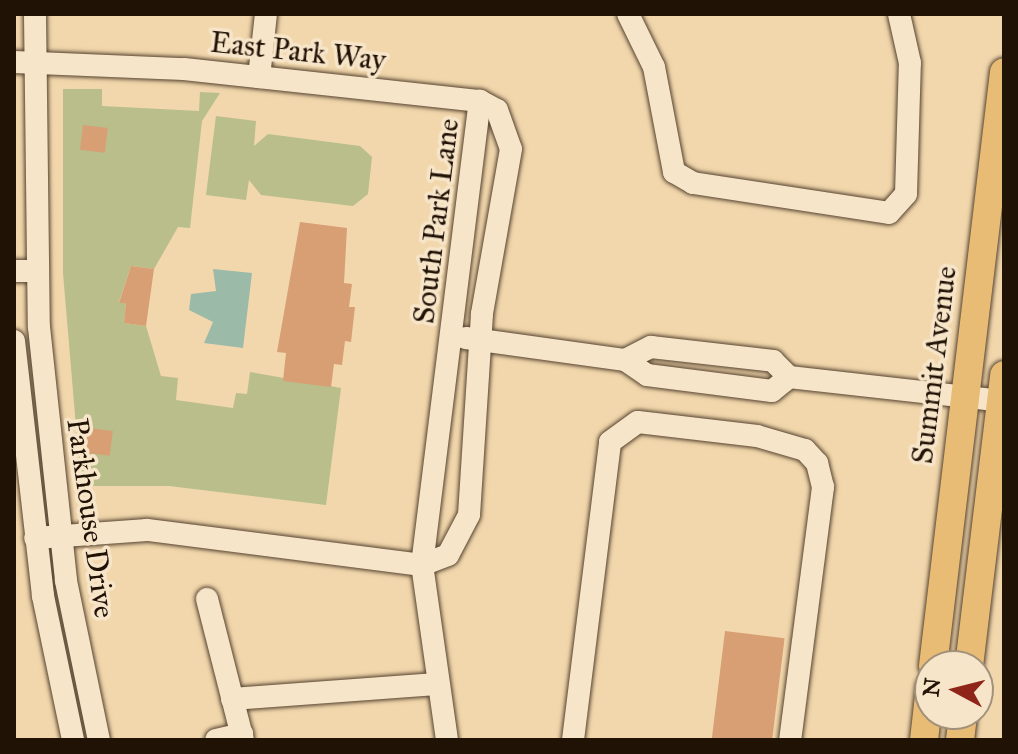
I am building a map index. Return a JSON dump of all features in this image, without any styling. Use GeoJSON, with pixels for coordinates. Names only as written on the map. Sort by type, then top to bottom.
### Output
{"type":"FeatureCollection","features":[{"type":"Feature","properties":{"kind":"main road","name":"Summit Avenue"},"geometry":{"type":"LineString","coordinates":[[935,650],[1004,72]]}},
{"type":"Feature","properties":{"kind":"main road"},"geometry":{"type":"LineString","coordinates":[[971,650],[1003,395]]}},
{"type":"Feature","properties":{"kind":"street","name":"Parkhouse Drive"},"geometry":{"type":"LineString","coordinates":[[35,14],[23,63],[24,271],[37,297],[59,535],[99,740]]}},
{"type":"Feature","properties":{"kind":"street"},"geometry":{"type":"LineString","coordinates":[[259,77],[266,14]]}},
{"type":"Feature","properties":{"kind":"street"},"geometry":{"type":"LineString","coordinates":[[628,14],[654,67],[674,172],[693,183],[889,213],[906,194],[910,63],[899,14]]}},
{"type":"Feature","properties":{"kind":"street","name":"East Park Way"},"geometry":{"type":"LineString","coordinates":[[23,63],[259,77],[480,101]]}},
{"type":"Feature","properties":{"kind":"street","name":"South Park Lane"},"geometry":{"type":"LineString","coordinates":[[480,101],[497,110],[511,149],[504,208],[480,339],[471,420],[478,438],[475,469],[462,537],[448,555],[422,565],[437,465],[480,101]]}},
{"type":"Feature","properties":{"kind":"street"},"geometry":{"type":"LineString","coordinates":[[468,204],[504,208]]}},
{"type":"Feature","properties":{"kind":"street"},"geometry":{"type":"LineString","coordinates":[[14,298],[37,297]]}},
{"type":"Feature","properties":{"kind":"street"},"geometry":{"type":"LineString","coordinates":[[452,337],[625,360],[647,375],[772,391],[789,377],[964,398],[1003,395]]}},
{"type":"Feature","properties":{"kind":"street","name":"Parkhouse Drive"},"geometry":{"type":"LineString","coordinates":[[14,341],[35,538],[73,740]]}},
{"type":"Feature","properties":{"kind":"street"},"geometry":{"type":"LineString","coordinates":[[573,740],[610,442],[638,422],[757,436],[805,450],[817,463],[823,487],[790,740]]}},
{"type":"Feature","properties":{"kind":"street"},"geometry":{"type":"LineString","coordinates":[[437,465],[475,469]]}},
{"type":"Feature","properties":{"kind":"street"},"geometry":{"type":"LineString","coordinates":[[35,538],[147,530],[422,565],[436,684],[447,740]]}},
{"type":"Feature","properties":{"kind":"street"},"geometry":{"type":"LineString","coordinates":[[207,599],[242,737],[216,740]]}},
{"type":"Feature","properties":{"kind":"street"},"geometry":{"type":"LineString","coordinates":[[232,699],[436,684]]}},
{"type":"Feature","properties":{"kind":"green space"},"geometry":{"type":"Polygon","coordinates":[[[63,89],[102,89],[102,106],[199,111],[200,92],[220,93],[202,121],[190,228],[178,227],[154,269],[131,266],[119,302],[126,303],[124,323],[146,326],[161,376],[178,378],[176,400],[233,408],[236,393],[247,394],[250,372],[341,388],[326,505],[169,486],[81,486],[63,273],[63,89]]]}},
{"type":"Feature","properties":{"kind":"green space"},"geometry":{"type":"Polygon","coordinates":[[[216,116],[256,121],[254,146],[268,134],[360,146],[372,157],[368,194],[353,206],[261,195],[249,180],[246,200],[206,195],[216,116]]]}},
{"type":"Feature","properties":{"kind":"shaded area"},"geometry":{"type":"Polygon","coordinates":[[[213,269],[252,273],[243,348],[204,343],[213,322],[189,310],[191,294],[216,291],[213,269]]]}},
{"type":"Feature","properties":{"kind":"building"},"geometry":{"type":"Polygon","coordinates":[[[83,125],[108,128],[105,153],[80,150],[83,125]]]}},
{"type":"Feature","properties":{"kind":"building"},"geometry":{"type":"Polygon","coordinates":[[[300,222],[347,228],[344,283],[352,284],[349,307],[355,307],[351,342],[345,341],[342,365],[334,364],[331,387],[283,381],[286,353],[277,352],[300,222]]]}},
{"type":"Feature","properties":{"kind":"building"},"geometry":{"type":"Polygon","coordinates":[[[131,266],[154,269],[146,326],[124,323],[126,303],[119,303],[131,266]]]}},
{"type":"Feature","properties":{"kind":"building"},"geometry":{"type":"Polygon","coordinates":[[[88,428],[113,431],[110,456],[85,453],[88,428]]]}},
{"type":"Feature","properties":{"kind":"building"},"geometry":{"type":"Polygon","coordinates":[[[725,631],[785,638],[772,740],[712,740],[725,631]]]}}]}
